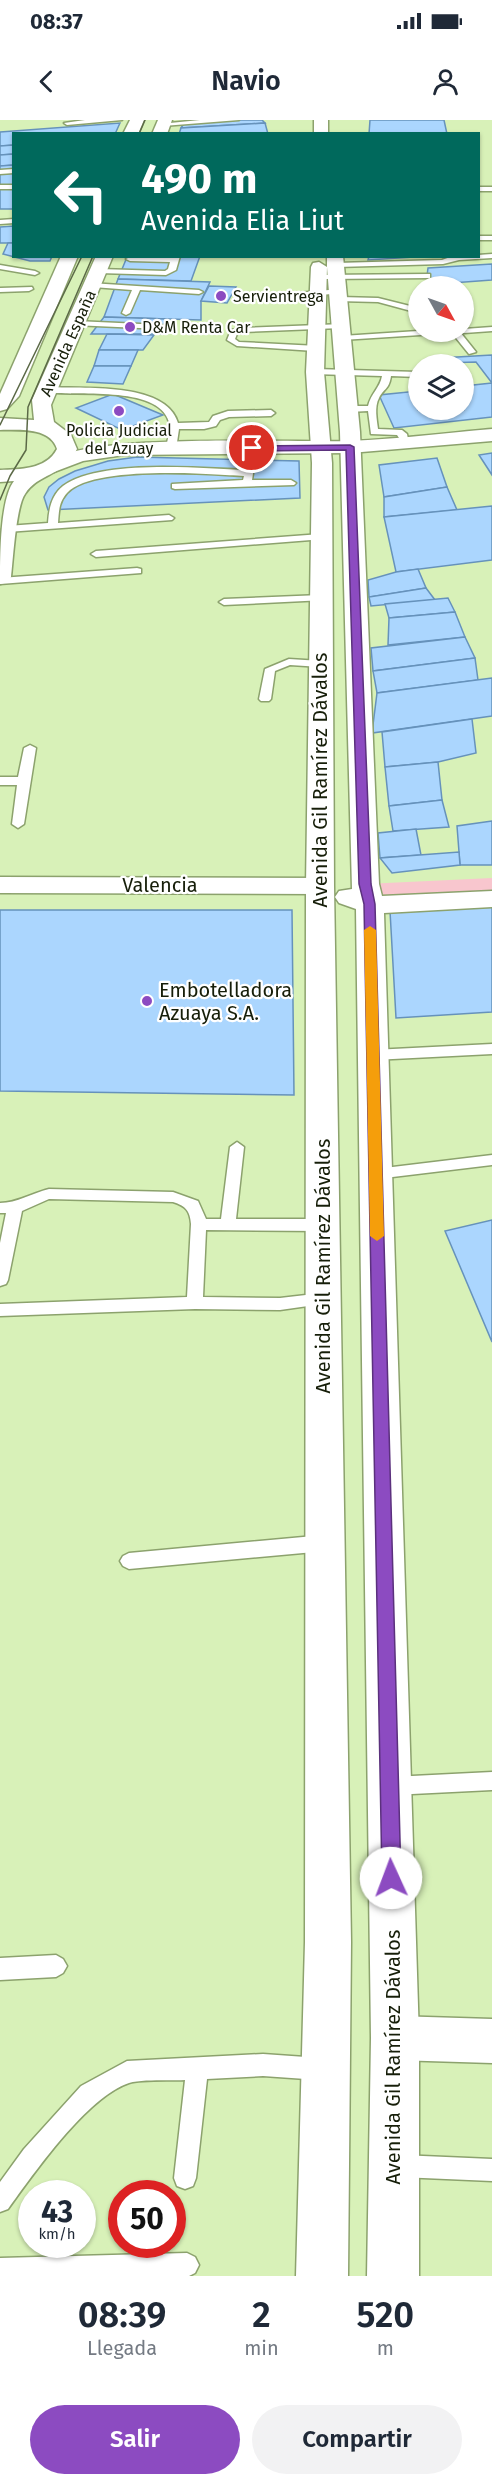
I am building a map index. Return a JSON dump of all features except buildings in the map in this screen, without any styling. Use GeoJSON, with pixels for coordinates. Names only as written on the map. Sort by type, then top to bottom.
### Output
{"type":"FeatureCollection","features":[{"type":"Feature","properties":{"kind":"main road","name":"Avenida España"},"geometry":{"type":"LineString","coordinates":[[0,405],[9,396],[69,258]]}},
{"type":"Feature","properties":{"kind":"main road","name":"Avenida Gil Ramírez Dávalos"},"geometry":{"type":"LineString","coordinates":[[320,258],[332,280],[342,332],[349,414],[373,1055],[395,2038],[393,2276]]}},
{"type":"Feature","properties":{"kind":"main road","name":"Avenida España"},"geometry":{"type":"LineString","coordinates":[[47,469],[64,458],[69,450],[68,442],[43,421],[40,411],[46,390],[99,271]]}},
{"type":"Feature","properties":{"kind":"main road","name":"Avenida Gil Ramírez Dávalos"},"geometry":{"type":"LineString","coordinates":[[322,2276],[328,1931],[320,886],[321,448],[315,348],[317,327],[332,280]]}},
{"type":"Feature","properties":{"kind":"main road"},"geometry":{"type":"LineString","coordinates":[[0,424],[27,424],[92,446],[124,449],[350,447],[492,435]]}},
{"type":"Feature","properties":{"kind":"main road"},"geometry":{"type":"LineString","coordinates":[[0,579],[10,507],[15,491],[47,469],[78,456],[124,449]]}},
{"type":"Feature","properties":{"kind":"main road"},"geometry":{"type":"LineString","coordinates":[[0,476],[47,469]]}},
{"type":"Feature","properties":{"kind":"main road"},"geometry":{"type":"LineString","coordinates":[[367,894],[492,876]]}},
{"type":"Feature","properties":{"kind":"main road"},"geometry":{"type":"LineString","coordinates":[[320,886],[367,894],[492,899]]}},
{"type":"Feature","properties":{"kind":"street","name":"Valencia"},"geometry":{"type":"LineString","coordinates":[[0,885],[320,886]]}},
{"type":"Feature","properties":{"kind":"street"},"geometry":{"type":"LineString","coordinates":[[395,2038],[492,2041]]}},
{"type":"Feature","properties":{"kind":"lane"},"geometry":{"type":"LineString","coordinates":[[67,123],[119,120]]}},
{"type":"Feature","properties":{"kind":"lane"},"geometry":{"type":"LineString","coordinates":[[163,126],[236,120]]}},
{"type":"Feature","properties":{"kind":"lane"},"geometry":{"type":"LineString","coordinates":[[99,271],[166,273],[172,270],[175,258],[130,259]]}},
{"type":"Feature","properties":{"kind":"lane"},"geometry":{"type":"LineString","coordinates":[[248,296],[278,297],[332,280],[458,258]]}},
{"type":"Feature","properties":{"kind":"lane"},"geometry":{"type":"LineString","coordinates":[[0,267],[35,273]]}},
{"type":"Feature","properties":{"kind":"lane"},"geometry":{"type":"LineString","coordinates":[[2,290],[14,270]]}},
{"type":"Feature","properties":{"kind":"lane"},"geometry":{"type":"LineString","coordinates":[[99,271],[137,288],[199,292]]}},
{"type":"Feature","properties":{"kind":"lane"},"geometry":{"type":"LineString","coordinates":[[332,280],[408,277]]}},
{"type":"Feature","properties":{"kind":"lane"},"geometry":{"type":"LineString","coordinates":[[332,280],[378,300],[408,308]]}},
{"type":"Feature","properties":{"kind":"lane"},"geometry":{"type":"LineString","coordinates":[[126,314],[137,288]]}},
{"type":"Feature","properties":{"kind":"lane"},"geometry":{"type":"LineString","coordinates":[[2,290],[29,289]]}},
{"type":"Feature","properties":{"kind":"lane"},"geometry":{"type":"LineString","coordinates":[[76,323],[162,327]]}},
{"type":"Feature","properties":{"kind":"lane"},"geometry":{"type":"LineString","coordinates":[[315,348],[237,344],[231,340],[231,336],[234,332],[244,330],[317,327],[342,332],[408,332]]}},
{"type":"Feature","properties":{"kind":"lane"},"geometry":{"type":"LineString","coordinates":[[474,330],[492,329]]}},
{"type":"Feature","properties":{"kind":"lane"},"geometry":{"type":"LineString","coordinates":[[464,342],[472,352]]}},
{"type":"Feature","properties":{"kind":"lane"},"geometry":{"type":"LineString","coordinates":[[315,372],[408,373]]}},
{"type":"Feature","properties":{"kind":"lane"},"geometry":{"type":"LineString","coordinates":[[387,372],[385,386],[374,398],[372,413],[374,432],[399,432],[406,442]]}},
{"type":"Feature","properties":{"kind":"lane"},"geometry":{"type":"LineString","coordinates":[[46,390],[129,393],[161,406],[170,414],[175,426],[171,449]]}},
{"type":"Feature","properties":{"kind":"lane"},"geometry":{"type":"LineString","coordinates":[[175,426],[213,424],[216,418],[228,414],[271,413]]}},
{"type":"Feature","properties":{"kind":"lane"},"geometry":{"type":"LineString","coordinates":[[349,414],[372,413]]}},
{"type":"Feature","properties":{"kind":"lane"},"geometry":{"type":"LineString","coordinates":[[248,478],[252,448]]}},
{"type":"Feature","properties":{"kind":"lane"},"geometry":{"type":"LineString","coordinates":[[53,526],[55,502],[67,487],[87,477],[118,471],[248,478],[291,483]]}},
{"type":"Feature","properties":{"kind":"lane"},"geometry":{"type":"LineString","coordinates":[[175,486],[248,478]]}},
{"type":"Feature","properties":{"kind":"lane"},"geometry":{"type":"LineString","coordinates":[[7,528],[169,518]]}},
{"type":"Feature","properties":{"kind":"lane"},"geometry":{"type":"LineString","coordinates":[[96,554],[321,537]]}},
{"type":"Feature","properties":{"kind":"lane"},"geometry":{"type":"LineString","coordinates":[[0,579],[137,571]]}},
{"type":"Feature","properties":{"kind":"lane"},"geometry":{"type":"LineString","coordinates":[[224,602],[321,598]]}},
{"type":"Feature","properties":{"kind":"lane"},"geometry":{"type":"LineString","coordinates":[[265,699],[270,669],[290,662],[321,664]]}},
{"type":"Feature","properties":{"kind":"lane"},"geometry":{"type":"LineString","coordinates":[[18,824],[30,748]]}},
{"type":"Feature","properties":{"kind":"lane"},"geometry":{"type":"LineString","coordinates":[[0,781],[23,781]]}},
{"type":"Feature","properties":{"kind":"lane"},"geometry":{"type":"LineString","coordinates":[[373,1055],[492,1049]]}},
{"type":"Feature","properties":{"kind":"lane"},"geometry":{"type":"LineString","coordinates":[[228,1225],[237,1148]]}},
{"type":"Feature","properties":{"kind":"lane"},"geometry":{"type":"LineString","coordinates":[[376,1174],[492,1160]]}},
{"type":"Feature","properties":{"kind":"lane"},"geometry":{"type":"LineString","coordinates":[[0,1280],[8,1208],[50,1194],[173,1197],[189,1201],[198,1212],[195,1303]]}},
{"type":"Feature","properties":{"kind":"lane"},"geometry":{"type":"LineString","coordinates":[[199,1224],[322,1225]]}},
{"type":"Feature","properties":{"kind":"lane"},"geometry":{"type":"LineString","coordinates":[[0,1310],[195,1303],[280,1304],[323,1299]]}},
{"type":"Feature","properties":{"kind":"lane"},"geometry":{"type":"LineString","coordinates":[[129,1561],[325,1543]]}},
{"type":"Feature","properties":{"kind":"lane"},"geometry":{"type":"LineString","coordinates":[[389,1786],[492,1781]]}},
{"type":"Feature","properties":{"kind":"lane"},"geometry":{"type":"LineString","coordinates":[[0,1969],[56,1966]]}},
{"type":"Feature","properties":{"kind":"lane"},"geometry":{"type":"LineString","coordinates":[[0,2201],[32,2157],[88,2094],[127,2072],[263,2065],[326,2069]]}},
{"type":"Feature","properties":{"kind":"lane"},"geometry":{"type":"LineString","coordinates":[[185,2178],[197,2068]]}},
{"type":"Feature","properties":{"kind":"lane"},"geometry":{"type":"LineString","coordinates":[[394,2166],[492,2170]]}},
{"type":"Feature","properties":{"kind":"lane"},"geometry":{"type":"LineString","coordinates":[[0,2270],[187,2265]]}},
{"type":"Feature","properties":{"kind":"shaded area"},"geometry":{"type":"Polygon","coordinates":[[[492,878],[492,898],[357,905],[365,884],[492,878]]]}},
{"type":"Feature","properties":{"kind":"tram line"},"geometry":{"type":"LineString","coordinates":[[140,132],[145,120]]}},
{"type":"Feature","properties":{"kind":"tram line"},"geometry":{"type":"LineString","coordinates":[[0,425],[81,258]]}},
{"type":"Feature","properties":{"kind":"tram line"},"geometry":{"type":"LineString","coordinates":[[0,500],[10,476],[26,450],[28,407],[92,258]]}},
{"type":"Feature","properties":{"kind":"slow traffic"},"geometry":{"type":"LineString","coordinates":[[370,930],[377,1236]]}},
{"type":"Feature","properties":{"kind":"place","name":"Servientrega"},"geometry":{"type":"Point","coordinates":[221,296]}},
{"type":"Feature","properties":{"kind":"place","name":"D&M Renta Car"},"geometry":{"type":"Point","coordinates":[130,327]}},
{"type":"Feature","properties":{"kind":"place","name":"Policia Judicial del Azuay"},"geometry":{"type":"Point","coordinates":[119,411]}},
{"type":"Feature","properties":{"kind":"place","name":"Embotelladora Azuaya S.A."},"geometry":{"type":"Point","coordinates":[147,1001]}},
{"type":"Feature","properties":{"kind":"route"},"geometry":{"type":"LineString","coordinates":[[252,448],[350,447],[365,884],[370,904],[391,1878]]}}]}
